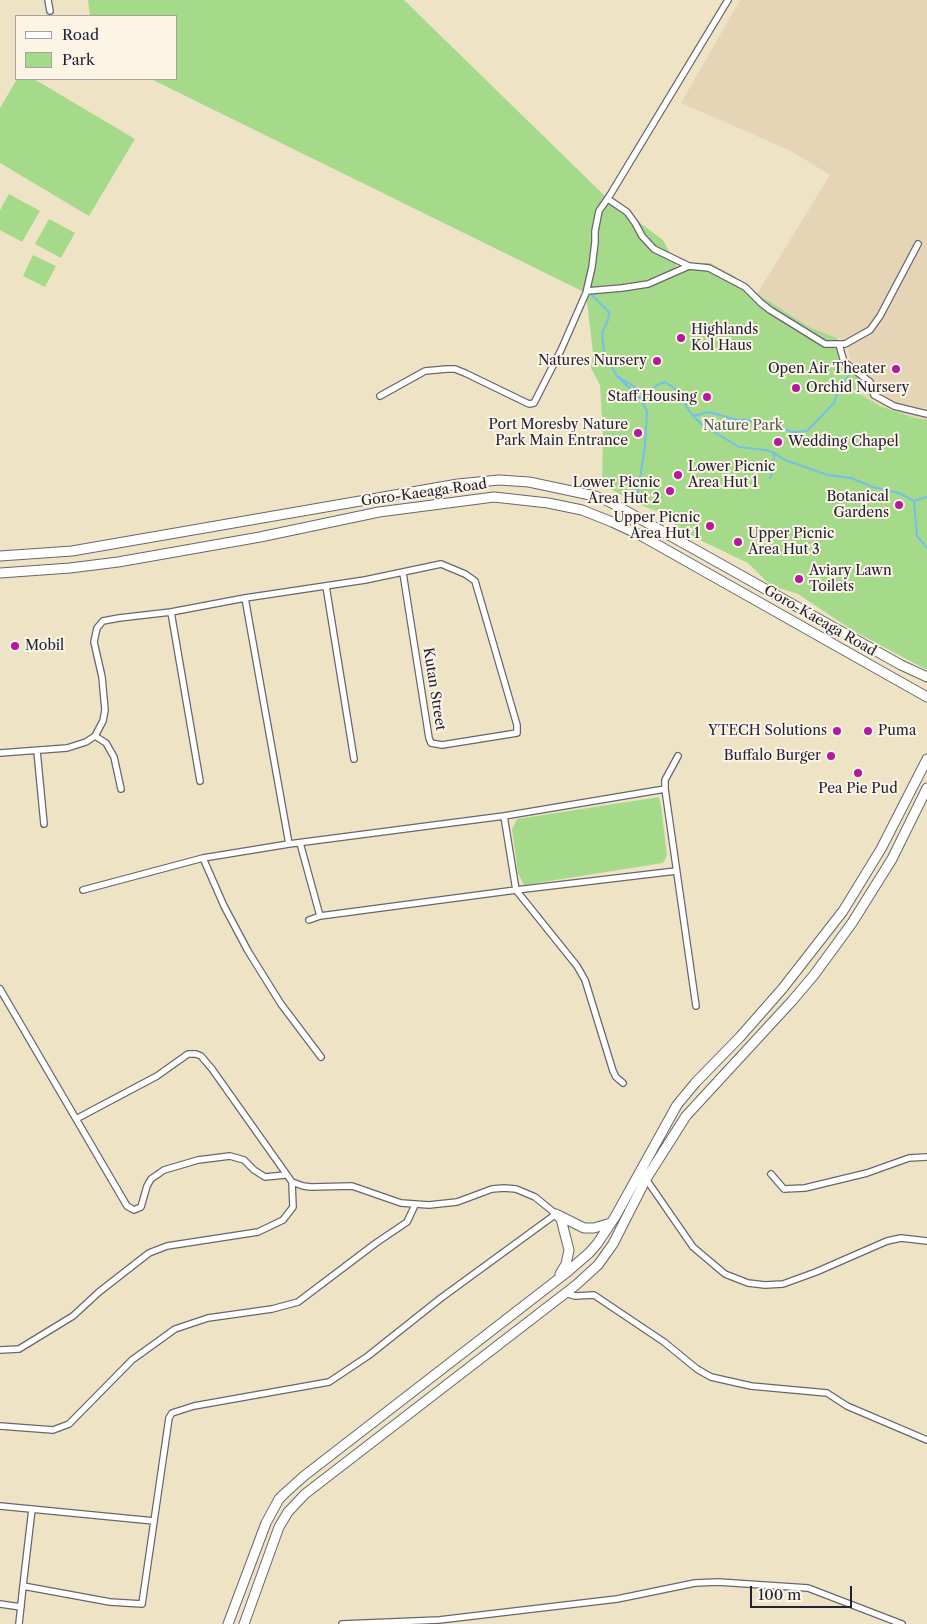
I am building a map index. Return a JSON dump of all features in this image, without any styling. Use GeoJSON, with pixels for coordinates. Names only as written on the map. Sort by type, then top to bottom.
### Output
{"type":"FeatureCollection","features":[{"type":"Feature","properties":{"kind":"main road","name":"Goro-Kaeaga Road"},"geometry":{"type":"LineString","coordinates":[[0,556],[72,551],[458,484],[499,480],[530,482],[557,486],[610,502],[902,665],[927,677]]}},
{"type":"Feature","properties":{"kind":"main road","name":"Goro-Kaeaga Road"},"geometry":{"type":"LineString","coordinates":[[0,573],[70,568],[118,562],[260,537],[378,512],[494,497],[548,503],[582,510],[640,534],[927,697]]}},
{"type":"Feature","properties":{"kind":"main road"},"geometry":{"type":"LineString","coordinates":[[228,1624],[266,1524],[279,1499],[311,1470],[589,1254],[604,1236],[677,1105],[782,988],[843,911],[881,849],[927,759]]}},
{"type":"Feature","properties":{"kind":"main road"},"geometry":{"type":"LineString","coordinates":[[244,1624],[279,1527],[288,1512],[304,1494],[565,1293],[598,1265],[606,1254],[646,1179],[693,1108],[792,1001],[814,975],[852,923],[892,859],[927,788]]}},
{"type":"Feature","properties":{"kind":"main road"},"geometry":{"type":"LineString","coordinates":[[556,1214],[584,1228],[594,1228],[612,1223]]}},
{"type":"Feature","properties":{"kind":"main road"},"geometry":{"type":"LineString","coordinates":[[556,1214],[561,1219],[569,1250],[566,1264],[556,1280]]}},
{"type":"Feature","properties":{"kind":"street"},"geometry":{"type":"LineString","coordinates":[[48,0],[50,11]]}},
{"type":"Feature","properties":{"kind":"street"},"geometry":{"type":"LineString","coordinates":[[380,396],[425,371],[455,369],[532,404],[561,350],[587,291],[592,267],[595,231],[600,211],[728,0]]}},
{"type":"Feature","properties":{"kind":"street"},"geometry":{"type":"LineString","coordinates":[[608,199],[627,212],[642,236],[654,249],[689,266],[709,268],[745,287],[761,303],[825,344],[845,344],[870,330],[880,316],[918,244]]}},
{"type":"Feature","properties":{"kind":"street"},"geometry":{"type":"LineString","coordinates":[[587,291],[648,284],[689,266]]}},
{"type":"Feature","properties":{"kind":"street"},"geometry":{"type":"LineString","coordinates":[[839,344],[844,362],[870,382],[874,395],[894,406],[927,414]]}},
{"type":"Feature","properties":{"kind":"street","name":"Kutan Street"},"geometry":{"type":"LineString","coordinates":[[442,564],[465,574],[475,581],[518,733],[442,745],[431,743],[403,573],[442,564]]}},
{"type":"Feature","properties":{"kind":"street"},"geometry":{"type":"LineString","coordinates":[[0,753],[68,748],[86,742],[95,736],[103,721],[105,710],[102,677],[94,642],[98,626],[103,621],[171,612],[245,598],[403,573]]}},
{"type":"Feature","properties":{"kind":"street"},"geometry":{"type":"LineString","coordinates":[[326,586],[354,759]]}},
{"type":"Feature","properties":{"kind":"street"},"geometry":{"type":"LineString","coordinates":[[245,598],[289,844]]}},
{"type":"Feature","properties":{"kind":"street"},"geometry":{"type":"LineString","coordinates":[[171,612],[200,782]]}},
{"type":"Feature","properties":{"kind":"street"},"geometry":{"type":"LineString","coordinates":[[95,736],[106,743],[114,757],[121,789]]}},
{"type":"Feature","properties":{"kind":"street"},"geometry":{"type":"LineString","coordinates":[[37,751],[44,824]]}},
{"type":"Feature","properties":{"kind":"street"},"geometry":{"type":"LineString","coordinates":[[678,756],[665,780],[665,789],[696,1006]]}},
{"type":"Feature","properties":{"kind":"street"},"geometry":{"type":"LineString","coordinates":[[83,890],[203,858],[289,844],[504,816],[665,789]]}},
{"type":"Feature","properties":{"kind":"street"},"geometry":{"type":"LineString","coordinates":[[504,816],[516,890],[577,966],[585,980],[612,1071],[623,1083]]}},
{"type":"Feature","properties":{"kind":"street"},"geometry":{"type":"LineString","coordinates":[[300,843],[320,916]]}},
{"type":"Feature","properties":{"kind":"street"},"geometry":{"type":"LineString","coordinates":[[203,858],[224,906],[248,951],[282,1004],[320,1057]]}},
{"type":"Feature","properties":{"kind":"street"},"geometry":{"type":"LineString","coordinates":[[309,920],[320,916],[676,871]]}},
{"type":"Feature","properties":{"kind":"street"},"geometry":{"type":"LineString","coordinates":[[0,989],[126,1206],[134,1210],[141,1207],[146,1186],[151,1179],[164,1170],[198,1160],[230,1156],[244,1160],[265,1177],[285,1175]]}},
{"type":"Feature","properties":{"kind":"street"},"geometry":{"type":"LineString","coordinates":[[23,1586],[110,1602],[142,1604],[169,1418],[172,1413],[194,1406],[329,1382],[368,1356],[441,1298],[556,1214],[526,1192],[504,1188],[492,1189],[451,1204],[415,1205],[401,1203],[352,1186],[311,1187],[292,1182],[285,1175],[212,1069],[201,1056],[196,1054],[188,1054],[157,1076],[76,1119]]}},
{"type":"Feature","properties":{"kind":"street"},"geometry":{"type":"LineString","coordinates":[[771,1174],[784,1189],[806,1188],[867,1173],[909,1158],[927,1158]]}},
{"type":"Feature","properties":{"kind":"street"},"geometry":{"type":"LineString","coordinates":[[646,1179],[692,1247],[725,1274],[748,1283],[766,1286],[783,1284],[900,1238],[927,1241]]}},
{"type":"Feature","properties":{"kind":"street"},"geometry":{"type":"LineString","coordinates":[[0,1350],[20,1350],[73,1316],[99,1292],[149,1253],[167,1246],[258,1232],[283,1220],[293,1207],[292,1182]]}},
{"type":"Feature","properties":{"kind":"street"},"geometry":{"type":"LineString","coordinates":[[0,1426],[53,1430],[69,1424],[132,1360],[176,1330],[208,1318],[272,1309],[298,1302],[407,1222],[415,1205]]}},
{"type":"Feature","properties":{"kind":"street"},"geometry":{"type":"LineString","coordinates":[[565,1293],[575,1296],[594,1295],[664,1342],[697,1369],[711,1377],[751,1386],[827,1393],[846,1406],[927,1440]]}},
{"type":"Feature","properties":{"kind":"street"},"geometry":{"type":"LineString","coordinates":[[0,1506],[154,1521]]}},
{"type":"Feature","properties":{"kind":"street"},"geometry":{"type":"LineString","coordinates":[[19,1624],[32,1509]]}},
{"type":"Feature","properties":{"kind":"street"},"geometry":{"type":"LineString","coordinates":[[342,1624],[444,1620],[617,1599],[695,1584],[718,1582],[808,1588],[902,1624]]}},
{"type":"Feature","properties":{"kind":"street"},"geometry":{"type":"LineString","coordinates":[[0,1604],[21,1607]]}},
{"type":"Feature","properties":{"kind":"shaded area"},"geometry":{"type":"Polygon","coordinates":[[[740,0],[927,0],[927,420],[915,418],[879,405],[858,393],[846,341],[809,327],[757,294],[830,175],[791,151],[681,103],[740,0]]]}},
{"type":"Feature","properties":{"kind":"green space","name":"Nature Park"},"geometry":{"type":"Polygon","coordinates":[[[88,0],[404,0],[608,199],[663,240],[679,270],[691,263],[710,263],[734,276],[809,327],[837,338],[845,365],[863,377],[858,393],[880,406],[915,418],[927,420],[927,670],[852,630],[798,594],[770,585],[748,563],[683,532],[663,514],[634,502],[602,484],[603,434],[600,385],[591,368],[593,353],[586,293],[153,80],[178,80],[178,15],[90,15],[88,0]]]}},
{"type":"Feature","properties":{"kind":"green space"},"geometry":{"type":"Polygon","coordinates":[[[16,80],[36,80],[135,139],[89,216],[0,163],[0,108],[16,80]]]}},
{"type":"Feature","properties":{"kind":"green space"},"geometry":{"type":"Polygon","coordinates":[[[9,194],[40,211],[22,242],[0,230],[0,210],[9,194]]]}},
{"type":"Feature","properties":{"kind":"green space"},"geometry":{"type":"Polygon","coordinates":[[[49,219],[75,233],[61,258],[35,244],[49,219]]]}},
{"type":"Feature","properties":{"kind":"green space"},"geometry":{"type":"Polygon","coordinates":[[[33,255],[56,266],[45,287],[23,276],[33,255]]]}},
{"type":"Feature","properties":{"kind":"green space"},"geometry":{"type":"Polygon","coordinates":[[[659,797],[667,856],[663,863],[524,885],[518,873],[512,829],[517,819],[659,797]]]}},
{"type":"Feature","properties":{"kind":"waterway"},"geometry":{"type":"LineString","coordinates":[[590,293],[609,312],[608,320],[602,333],[604,353],[617,376],[641,399],[647,412],[645,446],[637,498]]}},
{"type":"Feature","properties":{"kind":"waterway"},"geometry":{"type":"LineString","coordinates":[[693,416],[709,412],[738,420],[747,420],[770,427],[782,428],[792,432],[807,431],[834,403],[840,387],[850,374]]}},
{"type":"Feature","properties":{"kind":"waterway"},"geometry":{"type":"LineString","coordinates":[[619,377],[641,391],[652,390],[657,385],[665,382],[677,390],[684,398],[686,406],[701,424],[739,447],[766,450],[774,453],[774,470],[770,478]]}},
{"type":"Feature","properties":{"kind":"waterway"},"geometry":{"type":"LineString","coordinates":[[774,453],[785,460],[828,475],[851,478],[873,487],[899,493],[914,501],[927,497]]}},
{"type":"Feature","properties":{"kind":"waterway"},"geometry":{"type":"LineString","coordinates":[[914,501],[917,536],[927,548]]}},
{"type":"Feature","properties":{"kind":"place","name":"Highlands Kol Haus"},"geometry":{"type":"Point","coordinates":[681,338]}},
{"type":"Feature","properties":{"kind":"place","name":"Natures Nursery"},"geometry":{"type":"Point","coordinates":[657,361]}},
{"type":"Feature","properties":{"kind":"place","name":"Open Air Theater"},"geometry":{"type":"Point","coordinates":[896,369]}},
{"type":"Feature","properties":{"kind":"place","name":"Orchid Nursery"},"geometry":{"type":"Point","coordinates":[796,388]}},
{"type":"Feature","properties":{"kind":"place","name":"Staff Housing"},"geometry":{"type":"Point","coordinates":[707,397]}},
{"type":"Feature","properties":{"kind":"place","name":"Port Moresby Nature Park Main Entrance"},"geometry":{"type":"Point","coordinates":[638,433]}},
{"type":"Feature","properties":{"kind":"place","name":"Wedding Chapel"},"geometry":{"type":"Point","coordinates":[778,442]}},
{"type":"Feature","properties":{"kind":"place","name":"Lower Picnic Area Hut 1"},"geometry":{"type":"Point","coordinates":[678,475]}},
{"type":"Feature","properties":{"kind":"place","name":"Lower Picnic Area Hut 2"},"geometry":{"type":"Point","coordinates":[670,491]}},
{"type":"Feature","properties":{"kind":"place","name":"Botanical Gardens"},"geometry":{"type":"Point","coordinates":[899,505]}},
{"type":"Feature","properties":{"kind":"place","name":"Upper Picnic Area Hut 1"},"geometry":{"type":"Point","coordinates":[710,526]}},
{"type":"Feature","properties":{"kind":"place","name":"Upper Picnic Area Hut 3"},"geometry":{"type":"Point","coordinates":[738,542]}},
{"type":"Feature","properties":{"kind":"place","name":"Aviary Lawn Toilets"},"geometry":{"type":"Point","coordinates":[799,579]}},
{"type":"Feature","properties":{"kind":"place","name":"Mobil"},"geometry":{"type":"Point","coordinates":[15,646]}},
{"type":"Feature","properties":{"kind":"place","name":"YTECH Solutions"},"geometry":{"type":"Point","coordinates":[837,731]}},
{"type":"Feature","properties":{"kind":"place","name":"Puma"},"geometry":{"type":"Point","coordinates":[868,731]}},
{"type":"Feature","properties":{"kind":"place","name":"Buffalo Burger"},"geometry":{"type":"Point","coordinates":[831,756]}},
{"type":"Feature","properties":{"kind":"place","name":"Pea Pie Pud"},"geometry":{"type":"Point","coordinates":[858,773]}}]}
